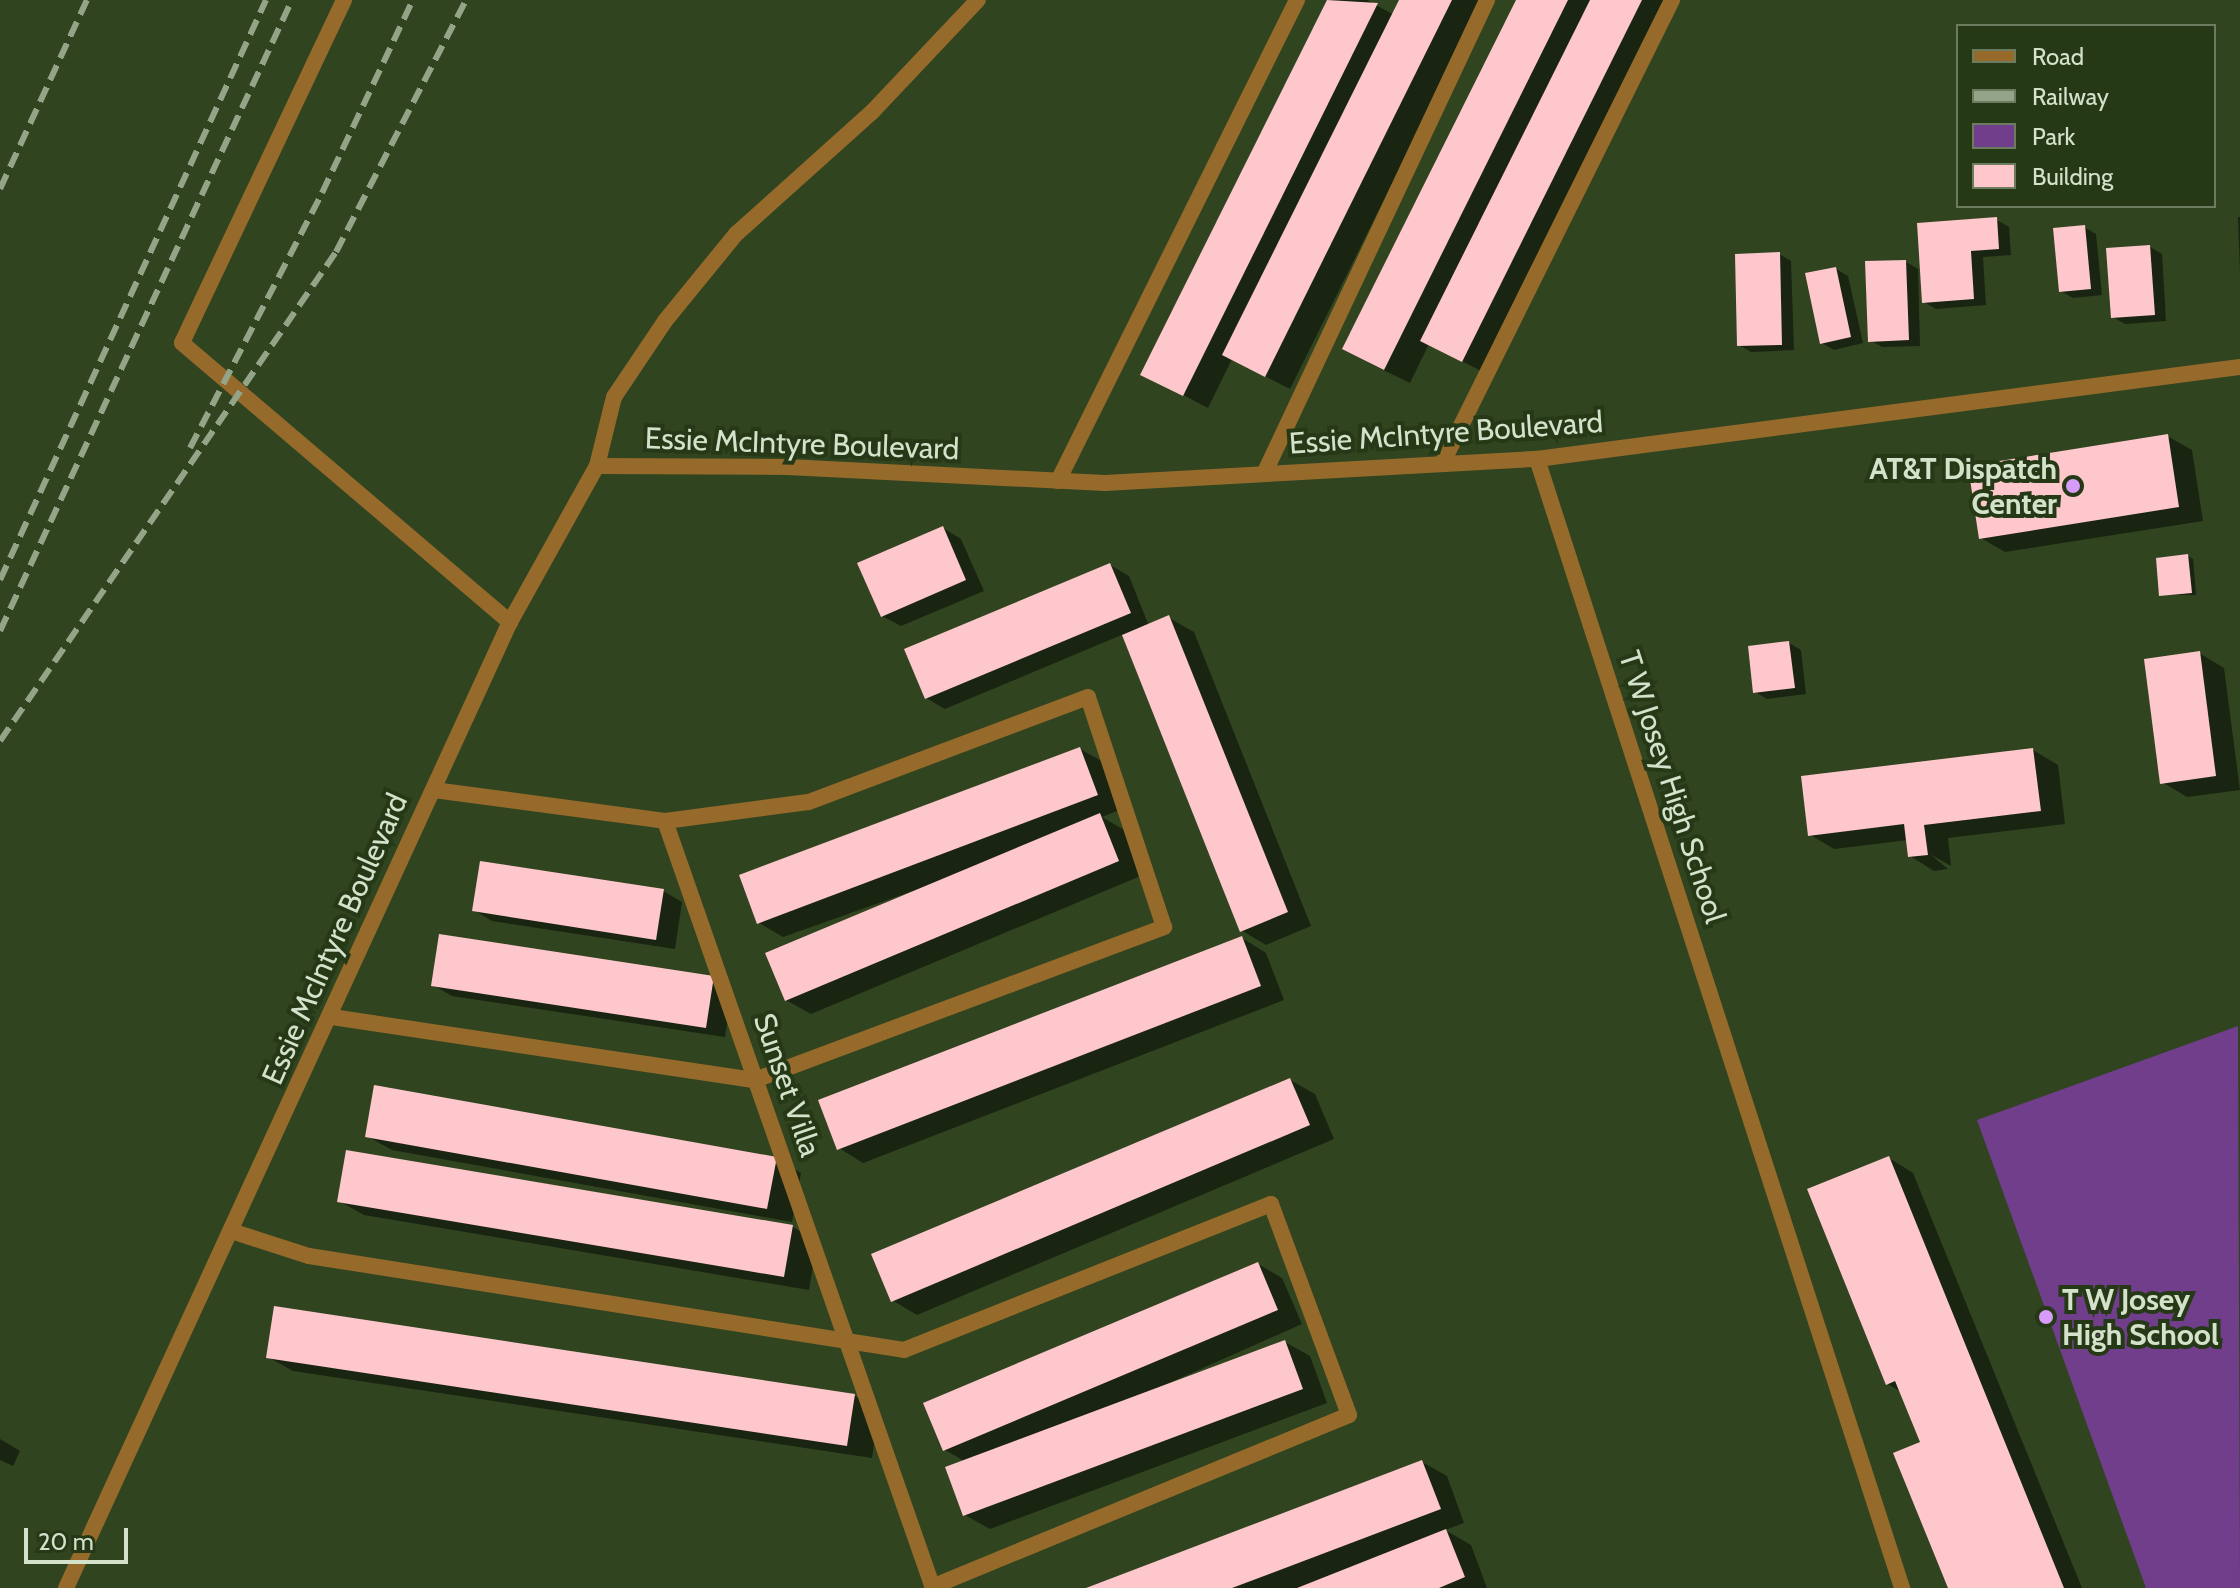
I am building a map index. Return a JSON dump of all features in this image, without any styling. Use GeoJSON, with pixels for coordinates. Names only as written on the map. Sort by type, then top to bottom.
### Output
{"type":"FeatureCollection","features":[{"type":"Feature","properties":{"kind":"street"},"geometry":{"type":"LineString","coordinates":[[344,0],[182,343],[510,622]]}},
{"type":"Feature","properties":{"kind":"street"},"geometry":{"type":"LineString","coordinates":[[597,466],[614,397],[665,321],[736,234],[872,112],[978,0]]}},
{"type":"Feature","properties":{"kind":"street"},"geometry":{"type":"LineString","coordinates":[[1058,481],[1297,0]]}},
{"type":"Feature","properties":{"kind":"street"},"geometry":{"type":"LineString","coordinates":[[1264,474],[1487,0]]}},
{"type":"Feature","properties":{"kind":"street"},"geometry":{"type":"LineString","coordinates":[[1442,464],[1672,0]]}},
{"type":"Feature","properties":{"kind":"street","name":"Essie McIntyre Boulevard"},"geometry":{"type":"LineString","coordinates":[[66,1588],[332,1017],[510,622],[597,466],[788,467],[1058,481],[1264,474],[1537,459],[2240,367]]}},
{"type":"Feature","properties":{"kind":"street","name":"T W Josey High School"},"geometry":{"type":"LineString","coordinates":[[1537,459],[1902,1588]]}},
{"type":"Feature","properties":{"kind":"street"},"geometry":{"type":"LineString","coordinates":[[332,1017],[755,1080],[1164,927],[1088,697],[808,802],[665,821],[434,790]]}},
{"type":"Feature","properties":{"kind":"street","name":"Sunset Villa"},"geometry":{"type":"LineString","coordinates":[[665,821],[932,1588]]}},
{"type":"Feature","properties":{"kind":"street"},"geometry":{"type":"LineString","coordinates":[[231,1231],[309,1256],[848,1344],[904,1350],[1271,1204],[1349,1415],[932,1588]]}},
{"type":"Feature","properties":{"kind":"green space"},"geometry":{"type":"Polygon","coordinates":[[[2238,1026],[2240,1588],[2146,1588],[1977,1120],[2238,1026]]]}},
{"type":"Feature","properties":{"kind":"building"},"geometry":{"type":"Polygon","coordinates":[[[1327,0],[1378,3],[1183,396],[1140,375],[1327,0]]]}},
{"type":"Feature","properties":{"kind":"building"},"geometry":{"type":"Polygon","coordinates":[[[1399,0],[1452,0],[1265,377],[1222,355],[1399,0]]]}},
{"type":"Feature","properties":{"kind":"building"},"geometry":{"type":"Polygon","coordinates":[[[1516,0],[1568,0],[1384,370],[1342,349],[1516,0]]]}},
{"type":"Feature","properties":{"kind":"building"},"geometry":{"type":"Polygon","coordinates":[[[1590,0],[1642,0],[1462,362],[1420,341],[1590,0]]]}},
{"type":"Feature","properties":{"kind":"building"},"geometry":{"type":"Polygon","coordinates":[[[1997,217],[1999,249],[1971,251],[1974,299],[1922,303],[1917,223],[1997,217]]]}},
{"type":"Feature","properties":{"kind":"building"},"geometry":{"type":"Polygon","coordinates":[[[2085,225],[2091,289],[2059,292],[2053,228],[2085,225]]]}},
{"type":"Feature","properties":{"kind":"building"},"geometry":{"type":"Polygon","coordinates":[[[2150,245],[2155,315],[2111,318],[2106,248],[2150,245]]]}},
{"type":"Feature","properties":{"kind":"building"},"geometry":{"type":"Polygon","coordinates":[[[1780,252],[1782,345],[1737,346],[1735,254],[1780,252]]]}},
{"type":"Feature","properties":{"kind":"building"},"geometry":{"type":"Polygon","coordinates":[[[1906,260],[1909,340],[1868,342],[1865,261],[1906,260]]]}},
{"type":"Feature","properties":{"kind":"building"},"geometry":{"type":"Polygon","coordinates":[[[1836,267],[1851,337],[1820,344],[1805,273],[1836,267]]]}},
{"type":"Feature","properties":{"kind":"building","name":"AT&T Dispatch Center"},"geometry":{"type":"Polygon","coordinates":[[[2168,434],[2179,507],[1979,539],[1968,466],[2168,434]]]}},
{"type":"Feature","properties":{"kind":"building"},"geometry":{"type":"Polygon","coordinates":[[[943,526],[966,580],[881,617],[857,563],[943,526]]]}},
{"type":"Feature","properties":{"kind":"building"},"geometry":{"type":"Polygon","coordinates":[[[2188,554],[2192,593],[2159,596],[2156,558],[2188,554]]]}},
{"type":"Feature","properties":{"kind":"building"},"geometry":{"type":"Polygon","coordinates":[[[1110,563],[1131,613],[925,699],[904,649],[1110,563]]]}},
{"type":"Feature","properties":{"kind":"building"},"geometry":{"type":"Polygon","coordinates":[[[1169,615],[1288,912],[1240,932],[1122,635],[1169,615]]]}},
{"type":"Feature","properties":{"kind":"building"},"geometry":{"type":"Polygon","coordinates":[[[1789,641],[1795,688],[1753,693],[1748,646],[1789,641]]]}},
{"type":"Feature","properties":{"kind":"building"},"geometry":{"type":"Polygon","coordinates":[[[2200,651],[2216,776],[2160,784],[2144,659],[2200,651]]]}},
{"type":"Feature","properties":{"kind":"building"},"geometry":{"type":"Polygon","coordinates":[[[1080,747],[1098,795],[757,924],[739,875],[1080,747]]]}},
{"type":"Feature","properties":{"kind":"building"},"geometry":{"type":"Polygon","coordinates":[[[2033,748],[2041,811],[1924,825],[1928,855],[1908,857],[1904,824],[1808,836],[1801,776],[2033,748]]]}},
{"type":"Feature","properties":{"kind":"building"},"geometry":{"type":"Polygon","coordinates":[[[1100,813],[1119,861],[785,1001],[765,953],[1100,813]]]}},
{"type":"Feature","properties":{"kind":"building"},"geometry":{"type":"Polygon","coordinates":[[[480,861],[664,889],[656,940],[472,911],[480,861]]]}},
{"type":"Feature","properties":{"kind":"building"},"geometry":{"type":"Polygon","coordinates":[[[439,934],[714,976],[706,1028],[431,986],[439,934]]]}},
{"type":"Feature","properties":{"kind":"building"},"geometry":{"type":"Polygon","coordinates":[[[1242,936],[1261,986],[837,1150],[818,1100],[1242,936]]]}},
{"type":"Feature","properties":{"kind":"building"},"geometry":{"type":"Polygon","coordinates":[[[1290,1078],[1310,1125],[891,1302],[871,1254],[1290,1078]]]}},
{"type":"Feature","properties":{"kind":"building"},"geometry":{"type":"Polygon","coordinates":[[[374,1085],[777,1157],[767,1209],[365,1137],[374,1085]]]}},
{"type":"Feature","properties":{"kind":"building"},"geometry":{"type":"Polygon","coordinates":[[[346,1150],[793,1225],[784,1277],[337,1202],[346,1150]]]}},
{"type":"Feature","properties":{"kind":"building"},"geometry":{"type":"Polygon","coordinates":[[[1889,1156],[2064,1588],[1948,1588],[1893,1453],[1920,1442],[1895,1381],[1886,1385],[1807,1189],[1889,1156]]]}},
{"type":"Feature","properties":{"kind":"building"},"geometry":{"type":"Polygon","coordinates":[[[1258,1262],[1278,1310],[943,1451],[923,1403],[1258,1262]]]}},
{"type":"Feature","properties":{"kind":"building"},"geometry":{"type":"Polygon","coordinates":[[[274,1306],[855,1394],[847,1446],[266,1358],[274,1306]]]}},
{"type":"Feature","properties":{"kind":"building"},"geometry":{"type":"Polygon","coordinates":[[[1285,1340],[1303,1389],[963,1516],[945,1467],[1285,1340]]]}},
{"type":"Feature","properties":{"kind":"building"},"geometry":{"type":"Polygon","coordinates":[[[1422,1460],[1441,1509],[1232,1588],[1086,1588],[1422,1460]]]}},
{"type":"Feature","properties":{"kind":"building"},"geometry":{"type":"Polygon","coordinates":[[[1446,1529],[1465,1577],[1439,1588],[1297,1588],[1446,1529]]]}},
{"type":"Feature","properties":{"kind":"railway"},"geometry":{"type":"LineString","coordinates":[[0,189],[87,0]]}},
{"type":"Feature","properties":{"kind":"railway"},"geometry":{"type":"LineString","coordinates":[[0,580],[266,0]]}},
{"type":"Feature","properties":{"kind":"railway"},"geometry":{"type":"LineString","coordinates":[[0,631],[292,0]]}},
{"type":"Feature","properties":{"kind":"railway"},"geometry":{"type":"LineString","coordinates":[[190,448],[322,193],[413,0]]}},
{"type":"Feature","properties":{"kind":"railway"},"geometry":{"type":"LineString","coordinates":[[0,741],[336,252],[466,0]]}},
{"type":"Feature","properties":{"kind":"place","name":"AT&T Dispatch Center"},"geometry":{"type":"Point","coordinates":[2073,486]}},
{"type":"Feature","properties":{"kind":"place","name":"T W Josey High School"},"geometry":{"type":"Point","coordinates":[2046,1317]}}]}
